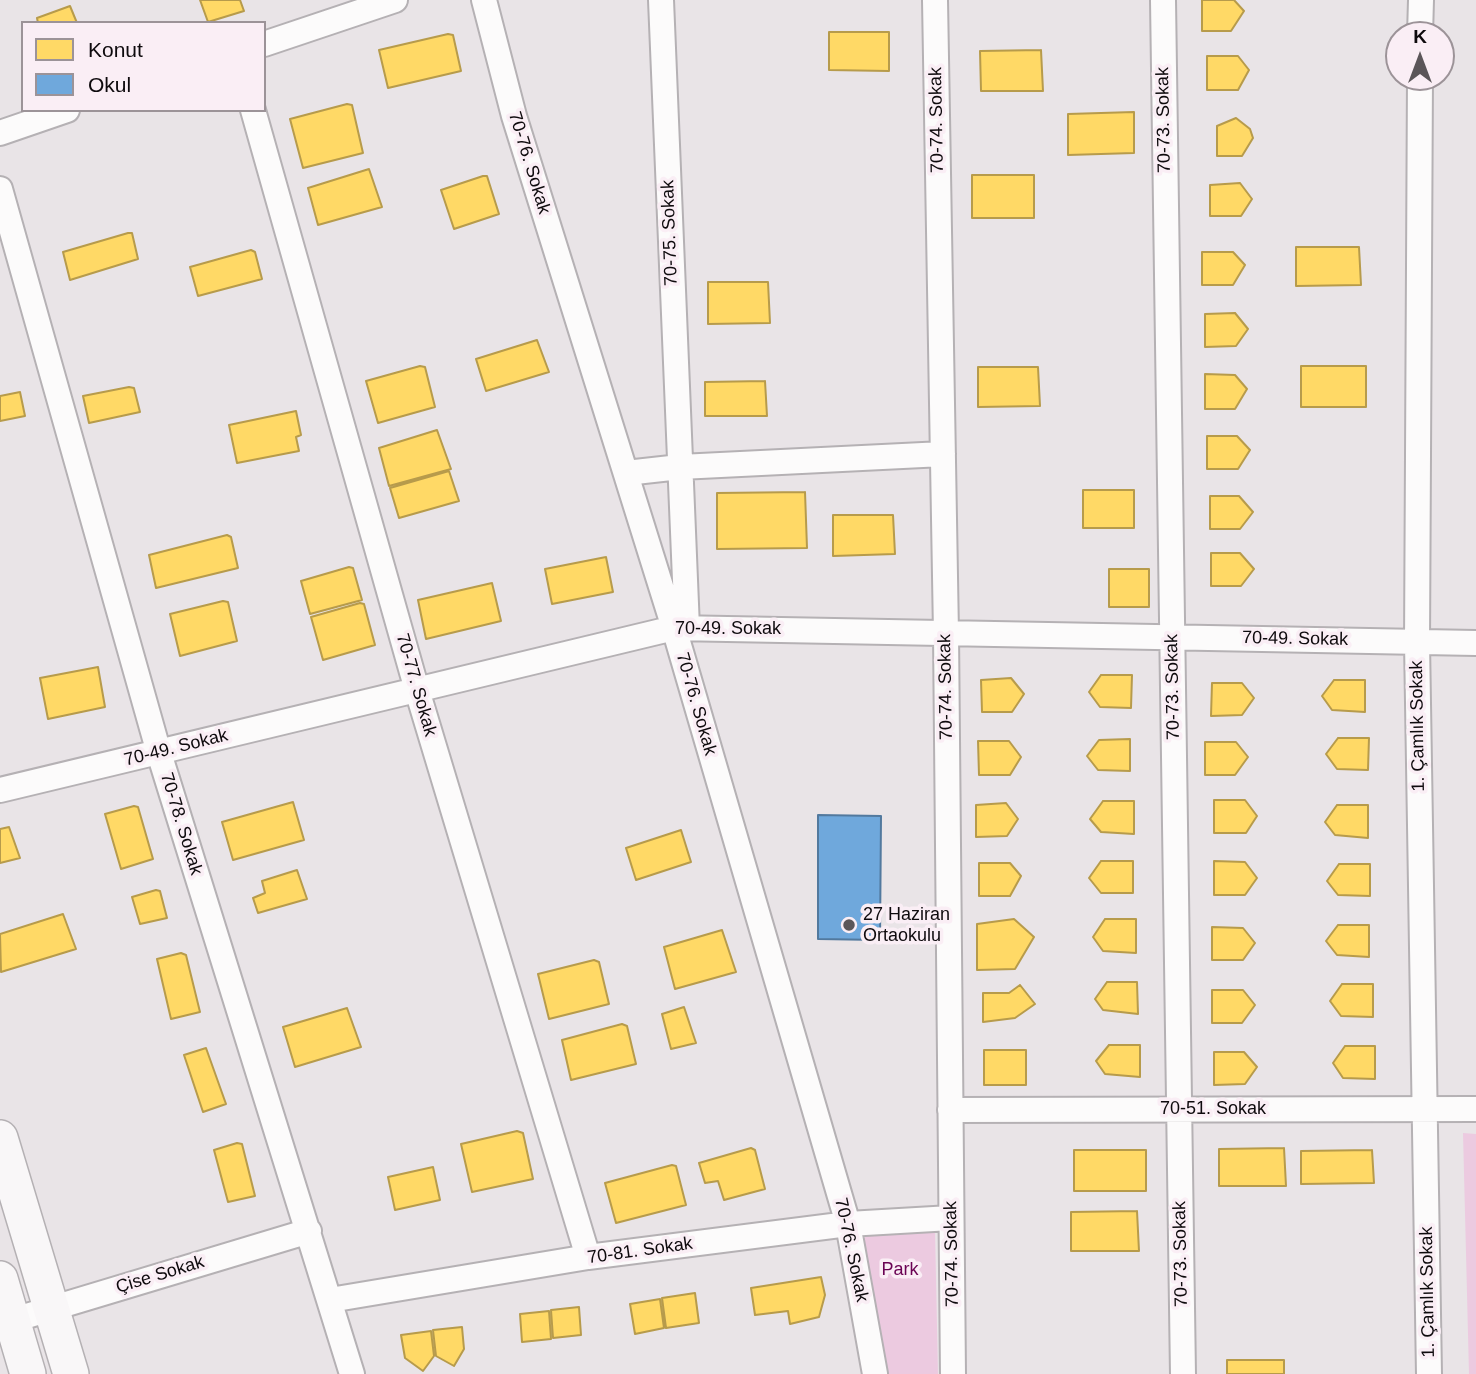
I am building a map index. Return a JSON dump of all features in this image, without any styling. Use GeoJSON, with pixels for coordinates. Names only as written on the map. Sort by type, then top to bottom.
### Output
{"type":"FeatureCollection","features":[{"type":"Feature","properties":{"kind":"street"},"geometry":{"type":"LineString","coordinates":[[266,43],[395,0]]}},
{"type":"Feature","properties":{"kind":"street","name":"70-76. Sokak"},"geometry":{"type":"LineString","coordinates":[[484,0],[514,116],[626,473],[680,628],[848,1224],[875,1374]]}},
{"type":"Feature","properties":{"kind":"street","name":"70-75. Sokak"},"geometry":{"type":"LineString","coordinates":[[661,0],[680,467],[680,628]]}},
{"type":"Feature","properties":{"kind":"street","name":"70-74. Sokak"},"geometry":{"type":"LineString","coordinates":[[934,0],[946,633],[953,1374]]}},
{"type":"Feature","properties":{"kind":"street","name":"70-73. Sokak"},"geometry":{"type":"LineString","coordinates":[[1163,0],[1183,1374]]}},
{"type":"Feature","properties":{"kind":"street"},"geometry":{"type":"LineString","coordinates":[[1420,21],[1421,0]]}},
{"type":"Feature","properties":{"kind":"street","name":"1. Çamlık Sokak"},"geometry":{"type":"LineString","coordinates":[[1420,91],[1417,642],[1429,1374]]}},
{"type":"Feature","properties":{"kind":"street"},"geometry":{"type":"LineString","coordinates":[[0,133],[61,112]]}},
{"type":"Feature","properties":{"kind":"street","name":"70-77. Sokak"},"geometry":{"type":"LineString","coordinates":[[254,112],[417,690],[588,1258]]}},
{"type":"Feature","properties":{"kind":"street","name":"70-78. Sokak"},"geometry":{"type":"LineString","coordinates":[[0,189],[159,753],[352,1374]]}},
{"type":"Feature","properties":{"kind":"street"},"geometry":{"type":"LineString","coordinates":[[626,473],[680,467],[943,454]]}},
{"type":"Feature","properties":{"kind":"street","name":"70-49. Sokak"},"geometry":{"type":"LineString","coordinates":[[0,790],[680,628],[1476,643]]}},
{"type":"Feature","properties":{"kind":"street","name":"70-51. Sokak"},"geometry":{"type":"LineString","coordinates":[[950,1110],[1476,1109]]}},
{"type":"Feature","properties":{"kind":"street"},"geometry":{"type":"LineString","coordinates":[[0,1138],[71,1374]]}},
{"type":"Feature","properties":{"kind":"street","name":"70-81. Sokak"},"geometry":{"type":"LineString","coordinates":[[330,1300],[588,1258],[848,1224],[951,1218]]}},
{"type":"Feature","properties":{"kind":"street","name":"Çise Sokak"},"geometry":{"type":"LineString","coordinates":[[6,1322],[309,1231]]}},
{"type":"Feature","properties":{"kind":"street"},"geometry":{"type":"LineString","coordinates":[[0,1279],[6,1322],[29,1374]]}},
{"type":"Feature","properties":{"kind":"green space"},"geometry":{"type":"Polygon","coordinates":[[[1463,1133],[1476,1134],[1476,1374],[1469,1374],[1463,1133]]]}},
{"type":"Feature","properties":{"kind":"green space","name":"Park"},"geometry":{"type":"Polygon","coordinates":[[[935,1231],[938,1374],[881,1374],[860,1245],[866,1235],[935,1231]]]}},
{"type":"Feature","properties":{"kind":"building: Konut"},"geometry":{"type":"Polygon","coordinates":[[[200,0],[240,0],[244,11],[208,21],[200,0]]]}},
{"type":"Feature","properties":{"kind":"building: Konut"},"geometry":{"type":"Polygon","coordinates":[[[1202,0],[1234,0],[1244,11],[1231,31],[1202,31],[1202,0]]]}},
{"type":"Feature","properties":{"kind":"building: Konut"},"geometry":{"type":"Polygon","coordinates":[[[70,6],[76,21],[38,21],[37,18],[70,6]]]}},
{"type":"Feature","properties":{"kind":"building: Konut"},"geometry":{"type":"Polygon","coordinates":[[[829,32],[889,32],[889,71],[829,70],[829,32]]]}},
{"type":"Feature","properties":{"kind":"building: Konut"},"geometry":{"type":"Polygon","coordinates":[[[453,35],[461,71],[388,88],[379,50],[453,35]]]}},
{"type":"Feature","properties":{"kind":"building: Konut"},"geometry":{"type":"Polygon","coordinates":[[[1041,50],[1043,91],[981,91],[980,51],[1041,50]]]}},
{"type":"Feature","properties":{"kind":"building: Konut"},"geometry":{"type":"Polygon","coordinates":[[[1207,56],[1238,56],[1249,70],[1238,90],[1207,90],[1207,56]]]}},
{"type":"Feature","properties":{"kind":"building: Konut"},"geometry":{"type":"Polygon","coordinates":[[[352,105],[363,153],[303,168],[290,119],[352,105]]]}},
{"type":"Feature","properties":{"kind":"building: Konut"},"geometry":{"type":"Polygon","coordinates":[[[1134,112],[1134,153],[1068,155],[1068,114],[1134,112]]]}},
{"type":"Feature","properties":{"kind":"building: Konut"},"geometry":{"type":"Polygon","coordinates":[[[1236,118],[1250,129],[1253,138],[1242,156],[1217,156],[1217,126],[1236,118]]]}},
{"type":"Feature","properties":{"kind":"building: Konut"},"geometry":{"type":"Polygon","coordinates":[[[369,169],[382,207],[318,225],[308,188],[369,169]]]}},
{"type":"Feature","properties":{"kind":"building: Konut"},"geometry":{"type":"Polygon","coordinates":[[[972,175],[1034,175],[1034,218],[972,218],[972,175]]]}},
{"type":"Feature","properties":{"kind":"building: Konut"},"geometry":{"type":"Polygon","coordinates":[[[487,176],[499,214],[454,229],[441,190],[487,176]]]}},
{"type":"Feature","properties":{"kind":"building: Konut"},"geometry":{"type":"Polygon","coordinates":[[[1240,183],[1252,199],[1241,216],[1210,216],[1210,185],[1240,183]]]}},
{"type":"Feature","properties":{"kind":"building: Konut"},"geometry":{"type":"Polygon","coordinates":[[[132,233],[138,259],[70,280],[63,252],[132,233]]]}},
{"type":"Feature","properties":{"kind":"building: Konut"},"geometry":{"type":"Polygon","coordinates":[[[1296,247],[1359,247],[1361,285],[1296,286],[1296,247]]]}},
{"type":"Feature","properties":{"kind":"building: Konut"},"geometry":{"type":"Polygon","coordinates":[[[251,250],[255,252],[262,279],[198,296],[190,267],[251,250]]]}},
{"type":"Feature","properties":{"kind":"building: Konut"},"geometry":{"type":"Polygon","coordinates":[[[1202,252],[1233,252],[1245,265],[1233,285],[1202,285],[1202,252]]]}},
{"type":"Feature","properties":{"kind":"building: Konut"},"geometry":{"type":"Polygon","coordinates":[[[708,282],[768,282],[770,323],[708,324],[708,282]]]}},
{"type":"Feature","properties":{"kind":"building: Konut"},"geometry":{"type":"Polygon","coordinates":[[[1235,313],[1248,329],[1236,346],[1205,347],[1205,314],[1235,313]]]}},
{"type":"Feature","properties":{"kind":"building: Konut"},"geometry":{"type":"Polygon","coordinates":[[[537,340],[549,372],[486,391],[476,359],[537,340]]]}},
{"type":"Feature","properties":{"kind":"building: Konut"},"geometry":{"type":"Polygon","coordinates":[[[420,366],[425,367],[435,407],[378,423],[366,381],[420,366]]]}},
{"type":"Feature","properties":{"kind":"building: Konut"},"geometry":{"type":"Polygon","coordinates":[[[1301,366],[1366,366],[1366,407],[1301,407],[1301,366]]]}},
{"type":"Feature","properties":{"kind":"building: Konut"},"geometry":{"type":"Polygon","coordinates":[[[978,367],[1038,367],[1040,406],[978,407],[978,367]]]}},
{"type":"Feature","properties":{"kind":"building: Konut"},"geometry":{"type":"Polygon","coordinates":[[[1205,374],[1235,375],[1247,389],[1235,409],[1205,409],[1205,374]]]}},
{"type":"Feature","properties":{"kind":"building: Konut"},"geometry":{"type":"Polygon","coordinates":[[[765,381],[767,416],[705,416],[705,382],[765,381]]]}},
{"type":"Feature","properties":{"kind":"building: Konut"},"geometry":{"type":"Polygon","coordinates":[[[134,388],[140,412],[89,423],[83,396],[134,388]]]}},
{"type":"Feature","properties":{"kind":"building: Konut"},"geometry":{"type":"Polygon","coordinates":[[[20,392],[25,416],[0,421],[0,396],[20,392]]]}},
{"type":"Feature","properties":{"kind":"building: Konut"},"geometry":{"type":"Polygon","coordinates":[[[296,411],[301,435],[296,437],[299,451],[237,463],[229,425],[296,411]]]}},
{"type":"Feature","properties":{"kind":"building: Konut"},"geometry":{"type":"Polygon","coordinates":[[[437,430],[451,469],[389,486],[379,448],[437,430]]]}},
{"type":"Feature","properties":{"kind":"building: Konut"},"geometry":{"type":"Polygon","coordinates":[[[1207,436],[1237,436],[1250,450],[1238,469],[1207,469],[1207,436]]]}},
{"type":"Feature","properties":{"kind":"building: Konut"},"geometry":{"type":"Polygon","coordinates":[[[449,471],[459,501],[399,518],[390,488],[449,471]]]}},
{"type":"Feature","properties":{"kind":"building: Konut"},"geometry":{"type":"Polygon","coordinates":[[[1083,490],[1134,490],[1134,528],[1083,528],[1083,490]]]}},
{"type":"Feature","properties":{"kind":"building: Konut"},"geometry":{"type":"Polygon","coordinates":[[[805,492],[807,548],[717,549],[717,493],[805,492]]]}},
{"type":"Feature","properties":{"kind":"building: Konut"},"geometry":{"type":"Polygon","coordinates":[[[1210,496],[1239,496],[1253,512],[1240,529],[1210,529],[1210,496]]]}},
{"type":"Feature","properties":{"kind":"building: Konut"},"geometry":{"type":"Polygon","coordinates":[[[833,515],[893,515],[895,554],[833,556],[833,515]]]}},
{"type":"Feature","properties":{"kind":"building: Konut"},"geometry":{"type":"Polygon","coordinates":[[[227,535],[231,537],[238,568],[156,588],[149,555],[227,535]]]}},
{"type":"Feature","properties":{"kind":"building: Konut"},"geometry":{"type":"Polygon","coordinates":[[[1211,553],[1240,553],[1254,569],[1241,586],[1211,586],[1211,553]]]}},
{"type":"Feature","properties":{"kind":"building: Konut"},"geometry":{"type":"Polygon","coordinates":[[[606,557],[613,592],[552,604],[545,569],[606,557]]]}},
{"type":"Feature","properties":{"kind":"building: Konut"},"geometry":{"type":"Polygon","coordinates":[[[353,568],[362,600],[310,614],[301,581],[353,568]]]}},
{"type":"Feature","properties":{"kind":"building: Konut"},"geometry":{"type":"Polygon","coordinates":[[[1109,569],[1149,569],[1149,607],[1109,607],[1109,569]]]}},
{"type":"Feature","properties":{"kind":"building: Konut"},"geometry":{"type":"Polygon","coordinates":[[[492,583],[501,621],[426,639],[418,600],[492,583]]]}},
{"type":"Feature","properties":{"kind":"building: Konut"},"geometry":{"type":"Polygon","coordinates":[[[228,602],[237,641],[180,656],[170,614],[228,602]]]}},
{"type":"Feature","properties":{"kind":"building: Konut"},"geometry":{"type":"Polygon","coordinates":[[[364,604],[375,645],[323,660],[311,617],[364,604]]]}},
{"type":"Feature","properties":{"kind":"building: Konut"},"geometry":{"type":"Polygon","coordinates":[[[98,667],[105,707],[48,719],[40,678],[98,667]]]}},
{"type":"Feature","properties":{"kind":"building: Konut"},"geometry":{"type":"Polygon","coordinates":[[[1101,675],[1132,675],[1131,708],[1100,707],[1089,692],[1101,675]]]}},
{"type":"Feature","properties":{"kind":"building: Konut"},"geometry":{"type":"Polygon","coordinates":[[[1011,678],[1024,694],[1012,712],[982,712],[981,680],[1011,678]]]}},
{"type":"Feature","properties":{"kind":"building: Konut"},"geometry":{"type":"Polygon","coordinates":[[[1334,680],[1365,680],[1365,712],[1332,710],[1322,696],[1334,680]]]}},
{"type":"Feature","properties":{"kind":"building: Konut"},"geometry":{"type":"Polygon","coordinates":[[[1212,683],[1242,683],[1254,698],[1242,715],[1211,716],[1212,683]]]}},
{"type":"Feature","properties":{"kind":"building: Konut"},"geometry":{"type":"Polygon","coordinates":[[[1338,738],[1369,738],[1368,770],[1337,769],[1326,754],[1338,738]]]}},
{"type":"Feature","properties":{"kind":"building: Konut"},"geometry":{"type":"Polygon","coordinates":[[[1130,739],[1130,771],[1098,770],[1087,756],[1099,740],[1130,739]]]}},
{"type":"Feature","properties":{"kind":"building: Konut"},"geometry":{"type":"Polygon","coordinates":[[[978,741],[1009,741],[1021,757],[1010,775],[979,775],[978,741]]]}},
{"type":"Feature","properties":{"kind":"building: Konut"},"geometry":{"type":"Polygon","coordinates":[[[1205,742],[1236,742],[1248,757],[1235,775],[1205,775],[1205,742]]]}},
{"type":"Feature","properties":{"kind":"building: Konut"},"geometry":{"type":"Polygon","coordinates":[[[1214,800],[1245,800],[1257,816],[1246,833],[1214,833],[1214,800]]]}},
{"type":"Feature","properties":{"kind":"building: Konut"},"geometry":{"type":"Polygon","coordinates":[[[1103,801],[1134,801],[1134,834],[1101,832],[1090,819],[1103,801]]]}},
{"type":"Feature","properties":{"kind":"building: Konut"},"geometry":{"type":"Polygon","coordinates":[[[293,802],[304,840],[233,860],[222,822],[293,802]]]}},
{"type":"Feature","properties":{"kind":"building: Konut"},"geometry":{"type":"Polygon","coordinates":[[[1006,803],[1018,819],[1007,836],[976,837],[976,805],[1006,803]]]}},
{"type":"Feature","properties":{"kind":"building: Konut"},"geometry":{"type":"Polygon","coordinates":[[[1337,805],[1368,805],[1368,838],[1335,835],[1325,822],[1337,805]]]}},
{"type":"Feature","properties":{"kind":"building: Konut"},"geometry":{"type":"Polygon","coordinates":[[[138,807],[153,859],[121,869],[105,814],[138,807]]]}},
{"type":"Feature","properties":{"kind":"building: Konut"},"geometry":{"type":"Polygon","coordinates":[[[9,827],[20,858],[0,863],[0,829],[9,827]]]}},
{"type":"Feature","properties":{"kind":"building: Konut"},"geometry":{"type":"Polygon","coordinates":[[[681,830],[691,862],[636,880],[626,848],[681,830]]]}},
{"type":"Feature","properties":{"kind":"building: Konut"},"geometry":{"type":"Polygon","coordinates":[[[1101,861],[1133,861],[1133,893],[1101,893],[1089,878],[1101,861]]]}},
{"type":"Feature","properties":{"kind":"building: Konut"},"geometry":{"type":"Polygon","coordinates":[[[1214,861],[1245,862],[1257,878],[1245,895],[1214,895],[1214,861]]]}},
{"type":"Feature","properties":{"kind":"building: Konut"},"geometry":{"type":"Polygon","coordinates":[[[979,863],[1010,863],[1021,876],[1010,896],[979,896],[979,863]]]}},
{"type":"Feature","properties":{"kind":"building: Konut"},"geometry":{"type":"Polygon","coordinates":[[[1339,864],[1370,864],[1370,896],[1338,895],[1327,881],[1339,864]]]}},
{"type":"Feature","properties":{"kind":"building: Konut"},"geometry":{"type":"Polygon","coordinates":[[[297,870],[307,899],[258,913],[253,898],[265,893],[262,881],[297,870]]]}},
{"type":"Feature","properties":{"kind":"building: Konut"},"geometry":{"type":"Polygon","coordinates":[[[160,891],[167,918],[140,924],[132,897],[160,891]]]}},
{"type":"Feature","properties":{"kind":"building: Konut"},"geometry":{"type":"Polygon","coordinates":[[[63,914],[76,949],[1,972],[0,934],[63,914]]]}},
{"type":"Feature","properties":{"kind":"building: Konut"},"geometry":{"type":"Polygon","coordinates":[[[1014,919],[1034,937],[1015,969],[977,970],[977,924],[1014,919]]]}},
{"type":"Feature","properties":{"kind":"building: Konut"},"geometry":{"type":"Polygon","coordinates":[[[1105,919],[1136,919],[1136,953],[1103,951],[1093,937],[1105,919]]]}},
{"type":"Feature","properties":{"kind":"building: Konut"},"geometry":{"type":"Polygon","coordinates":[[[1338,925],[1369,925],[1369,957],[1337,955],[1326,941],[1338,925]]]}},
{"type":"Feature","properties":{"kind":"building: Konut"},"geometry":{"type":"Polygon","coordinates":[[[1212,927],[1243,928],[1255,943],[1243,960],[1212,960],[1212,927]]]}},
{"type":"Feature","properties":{"kind":"building: Konut"},"geometry":{"type":"Polygon","coordinates":[[[722,930],[736,972],[675,989],[664,947],[722,930]]]}},
{"type":"Feature","properties":{"kind":"building: Konut"},"geometry":{"type":"Polygon","coordinates":[[[181,953],[186,955],[200,1012],[171,1019],[157,959],[181,953]]]}},
{"type":"Feature","properties":{"kind":"building: Konut"},"geometry":{"type":"Polygon","coordinates":[[[594,960],[599,962],[609,1004],[549,1019],[538,974],[594,960]]]}},
{"type":"Feature","properties":{"kind":"building: Konut"},"geometry":{"type":"Polygon","coordinates":[[[1107,982],[1137,982],[1138,1014],[1103,1010],[1095,999],[1107,982]]]}},
{"type":"Feature","properties":{"kind":"building: Konut"},"geometry":{"type":"Polygon","coordinates":[[[1342,984],[1373,984],[1373,1017],[1341,1016],[1330,1001],[1342,984]]]}},
{"type":"Feature","properties":{"kind":"building: Konut"},"geometry":{"type":"Polygon","coordinates":[[[1020,985],[1035,1004],[1015,1018],[983,1022],[983,993],[1009,993],[1020,985]]]}},
{"type":"Feature","properties":{"kind":"building: Konut"},"geometry":{"type":"Polygon","coordinates":[[[1212,990],[1243,990],[1255,1005],[1242,1023],[1212,1023],[1212,990]]]}},
{"type":"Feature","properties":{"kind":"building: Konut"},"geometry":{"type":"Polygon","coordinates":[[[684,1007],[696,1043],[671,1049],[662,1014],[684,1007]]]}},
{"type":"Feature","properties":{"kind":"building: Konut"},"geometry":{"type":"Polygon","coordinates":[[[347,1008],[361,1047],[295,1067],[283,1027],[347,1008]]]}},
{"type":"Feature","properties":{"kind":"building: Konut"},"geometry":{"type":"Polygon","coordinates":[[[622,1024],[627,1026],[636,1064],[571,1080],[562,1040],[622,1024]]]}},
{"type":"Feature","properties":{"kind":"building: Konut"},"geometry":{"type":"Polygon","coordinates":[[[1109,1045],[1140,1045],[1140,1077],[1105,1074],[1096,1061],[1109,1045]]]}},
{"type":"Feature","properties":{"kind":"building: Konut"},"geometry":{"type":"Polygon","coordinates":[[[1345,1046],[1375,1046],[1375,1079],[1343,1078],[1333,1063],[1345,1046]]]}},
{"type":"Feature","properties":{"kind":"building: Konut"},"geometry":{"type":"Polygon","coordinates":[[[206,1048],[226,1104],[203,1112],[184,1055],[206,1048]]]}},
{"type":"Feature","properties":{"kind":"building: Konut"},"geometry":{"type":"Polygon","coordinates":[[[984,1050],[1026,1050],[1026,1085],[984,1085],[984,1050]]]}},
{"type":"Feature","properties":{"kind":"building: Konut"},"geometry":{"type":"Polygon","coordinates":[[[1214,1052],[1244,1052],[1257,1067],[1245,1084],[1214,1085],[1214,1052]]]}},
{"type":"Feature","properties":{"kind":"building: Konut"},"geometry":{"type":"Polygon","coordinates":[[[517,1131],[523,1133],[533,1179],[472,1192],[461,1144],[517,1131]]]}},
{"type":"Feature","properties":{"kind":"building: Konut"},"geometry":{"type":"Polygon","coordinates":[[[242,1144],[255,1196],[228,1202],[214,1150],[242,1144]]]}},
{"type":"Feature","properties":{"kind":"building: Konut"},"geometry":{"type":"Polygon","coordinates":[[[751,1148],[755,1150],[765,1189],[724,1200],[718,1181],[705,1183],[699,1163],[751,1148]]]}},
{"type":"Feature","properties":{"kind":"building: Konut"},"geometry":{"type":"Polygon","coordinates":[[[1284,1148],[1286,1186],[1219,1186],[1219,1149],[1284,1148]]]}},
{"type":"Feature","properties":{"kind":"building: Konut"},"geometry":{"type":"Polygon","coordinates":[[[1074,1150],[1146,1150],[1146,1191],[1074,1191],[1074,1150]]]}},
{"type":"Feature","properties":{"kind":"building: Konut"},"geometry":{"type":"Polygon","coordinates":[[[1372,1150],[1374,1183],[1301,1184],[1301,1151],[1372,1150]]]}},
{"type":"Feature","properties":{"kind":"building: Konut"},"geometry":{"type":"Polygon","coordinates":[[[676,1166],[686,1205],[616,1223],[605,1183],[676,1166]]]}},
{"type":"Feature","properties":{"kind":"building: Konut"},"geometry":{"type":"Polygon","coordinates":[[[433,1167],[440,1200],[395,1210],[388,1177],[433,1167]]]}},
{"type":"Feature","properties":{"kind":"building: Konut"},"geometry":{"type":"Polygon","coordinates":[[[1137,1211],[1139,1251],[1071,1251],[1071,1212],[1137,1211]]]}},
{"type":"Feature","properties":{"kind":"building: Konut"},"geometry":{"type":"Polygon","coordinates":[[[821,1277],[825,1295],[819,1317],[790,1324],[788,1311],[755,1315],[751,1288],[821,1277]]]}},
{"type":"Feature","properties":{"kind":"building: Konut"},"geometry":{"type":"Polygon","coordinates":[[[695,1293],[699,1323],[666,1328],[662,1298],[695,1293]]]}},
{"type":"Feature","properties":{"kind":"building: Konut"},"geometry":{"type":"Polygon","coordinates":[[[660,1299],[664,1328],[635,1334],[630,1304],[660,1299]]]}},
{"type":"Feature","properties":{"kind":"building: Konut"},"geometry":{"type":"Polygon","coordinates":[[[579,1307],[581,1335],[553,1338],[551,1310],[579,1307]]]}},
{"type":"Feature","properties":{"kind":"building: Konut"},"geometry":{"type":"Polygon","coordinates":[[[549,1311],[551,1339],[522,1342],[520,1314],[549,1311]]]}},
{"type":"Feature","properties":{"kind":"building: Konut"},"geometry":{"type":"Polygon","coordinates":[[[462,1327],[464,1349],[454,1366],[436,1356],[433,1330],[462,1327]]]}},
{"type":"Feature","properties":{"kind":"building: Konut"},"geometry":{"type":"Polygon","coordinates":[[[431,1331],[434,1356],[423,1371],[405,1358],[401,1335],[431,1331]]]}},
{"type":"Feature","properties":{"kind":"building: Konut"},"geometry":{"type":"Polygon","coordinates":[[[1227,1360],[1284,1360],[1284,1374],[1227,1374],[1227,1360]]]}},
{"type":"Feature","properties":{"kind":"building: Okul"},"geometry":{"type":"Polygon","coordinates":[[[818,815],[881,816],[880,940],[818,939],[818,815]]]}},
{"type":"Feature","properties":{"kind":"place","name":"27 Haziran Ortaokulu"},"geometry":{"type":"Point","coordinates":[849,925]}}]}
